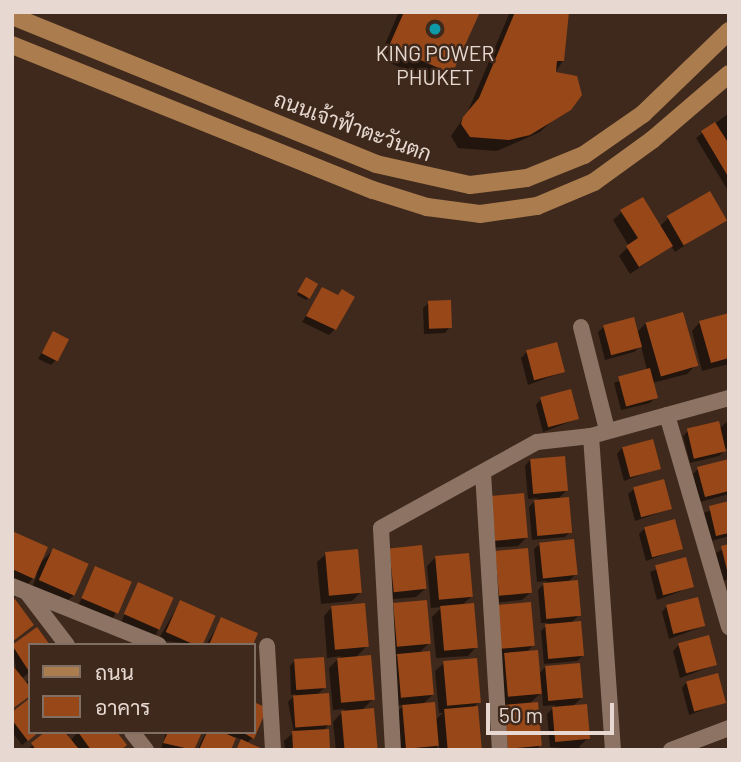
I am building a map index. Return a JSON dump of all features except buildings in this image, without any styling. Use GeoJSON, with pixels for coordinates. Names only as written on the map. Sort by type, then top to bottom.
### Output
{"type":"FeatureCollection","features":[{"type":"Feature","properties":{"kind":"main road","name":"ถนนเจ้าฟ้าตะวันตก"},"geometry":{"type":"LineString","coordinates":[[12,16],[376,164],[470,185],[508,183],[544,173],[584,155],[643,114],[729,31]]}},
{"type":"Feature","properties":{"kind":"main road"},"geometry":{"type":"LineString","coordinates":[[12,45],[402,200],[492,214],[549,203],[594,182],[652,140],[729,74]]}},
{"type":"Feature","properties":{"kind":"street"},"geometry":{"type":"LineString","coordinates":[[581,327],[607,430]]}},
{"type":"Feature","properties":{"kind":"street"},"geometry":{"type":"LineString","coordinates":[[393,750],[381,528],[537,442],[591,436],[729,398]]}},
{"type":"Feature","properties":{"kind":"street"},"geometry":{"type":"LineString","coordinates":[[667,415],[729,627]]}},
{"type":"Feature","properties":{"kind":"street"},"geometry":{"type":"LineString","coordinates":[[591,436],[613,750]]}},
{"type":"Feature","properties":{"kind":"street"},"geometry":{"type":"LineString","coordinates":[[483,473],[500,750]]}},
{"type":"Feature","properties":{"kind":"street"},"geometry":{"type":"LineString","coordinates":[[20,589],[65,643]]}},
{"type":"Feature","properties":{"kind":"street"},"geometry":{"type":"LineString","coordinates":[[20,589],[154,643]]}},
{"type":"Feature","properties":{"kind":"street"},"geometry":{"type":"LineString","coordinates":[[267,646],[261,686],[273,750]]}},
{"type":"Feature","properties":{"kind":"street"},"geometry":{"type":"LineString","coordinates":[[671,750],[729,728]]}},
{"type":"Feature","properties":{"kind":"street"},"geometry":{"type":"LineString","coordinates":[[134,734],[146,750]]}},
{"type":"Feature","properties":{"kind":"place","name":"KING POWER PHUKET"},"geometry":{"type":"Point","coordinates":[435,29]}}]}
